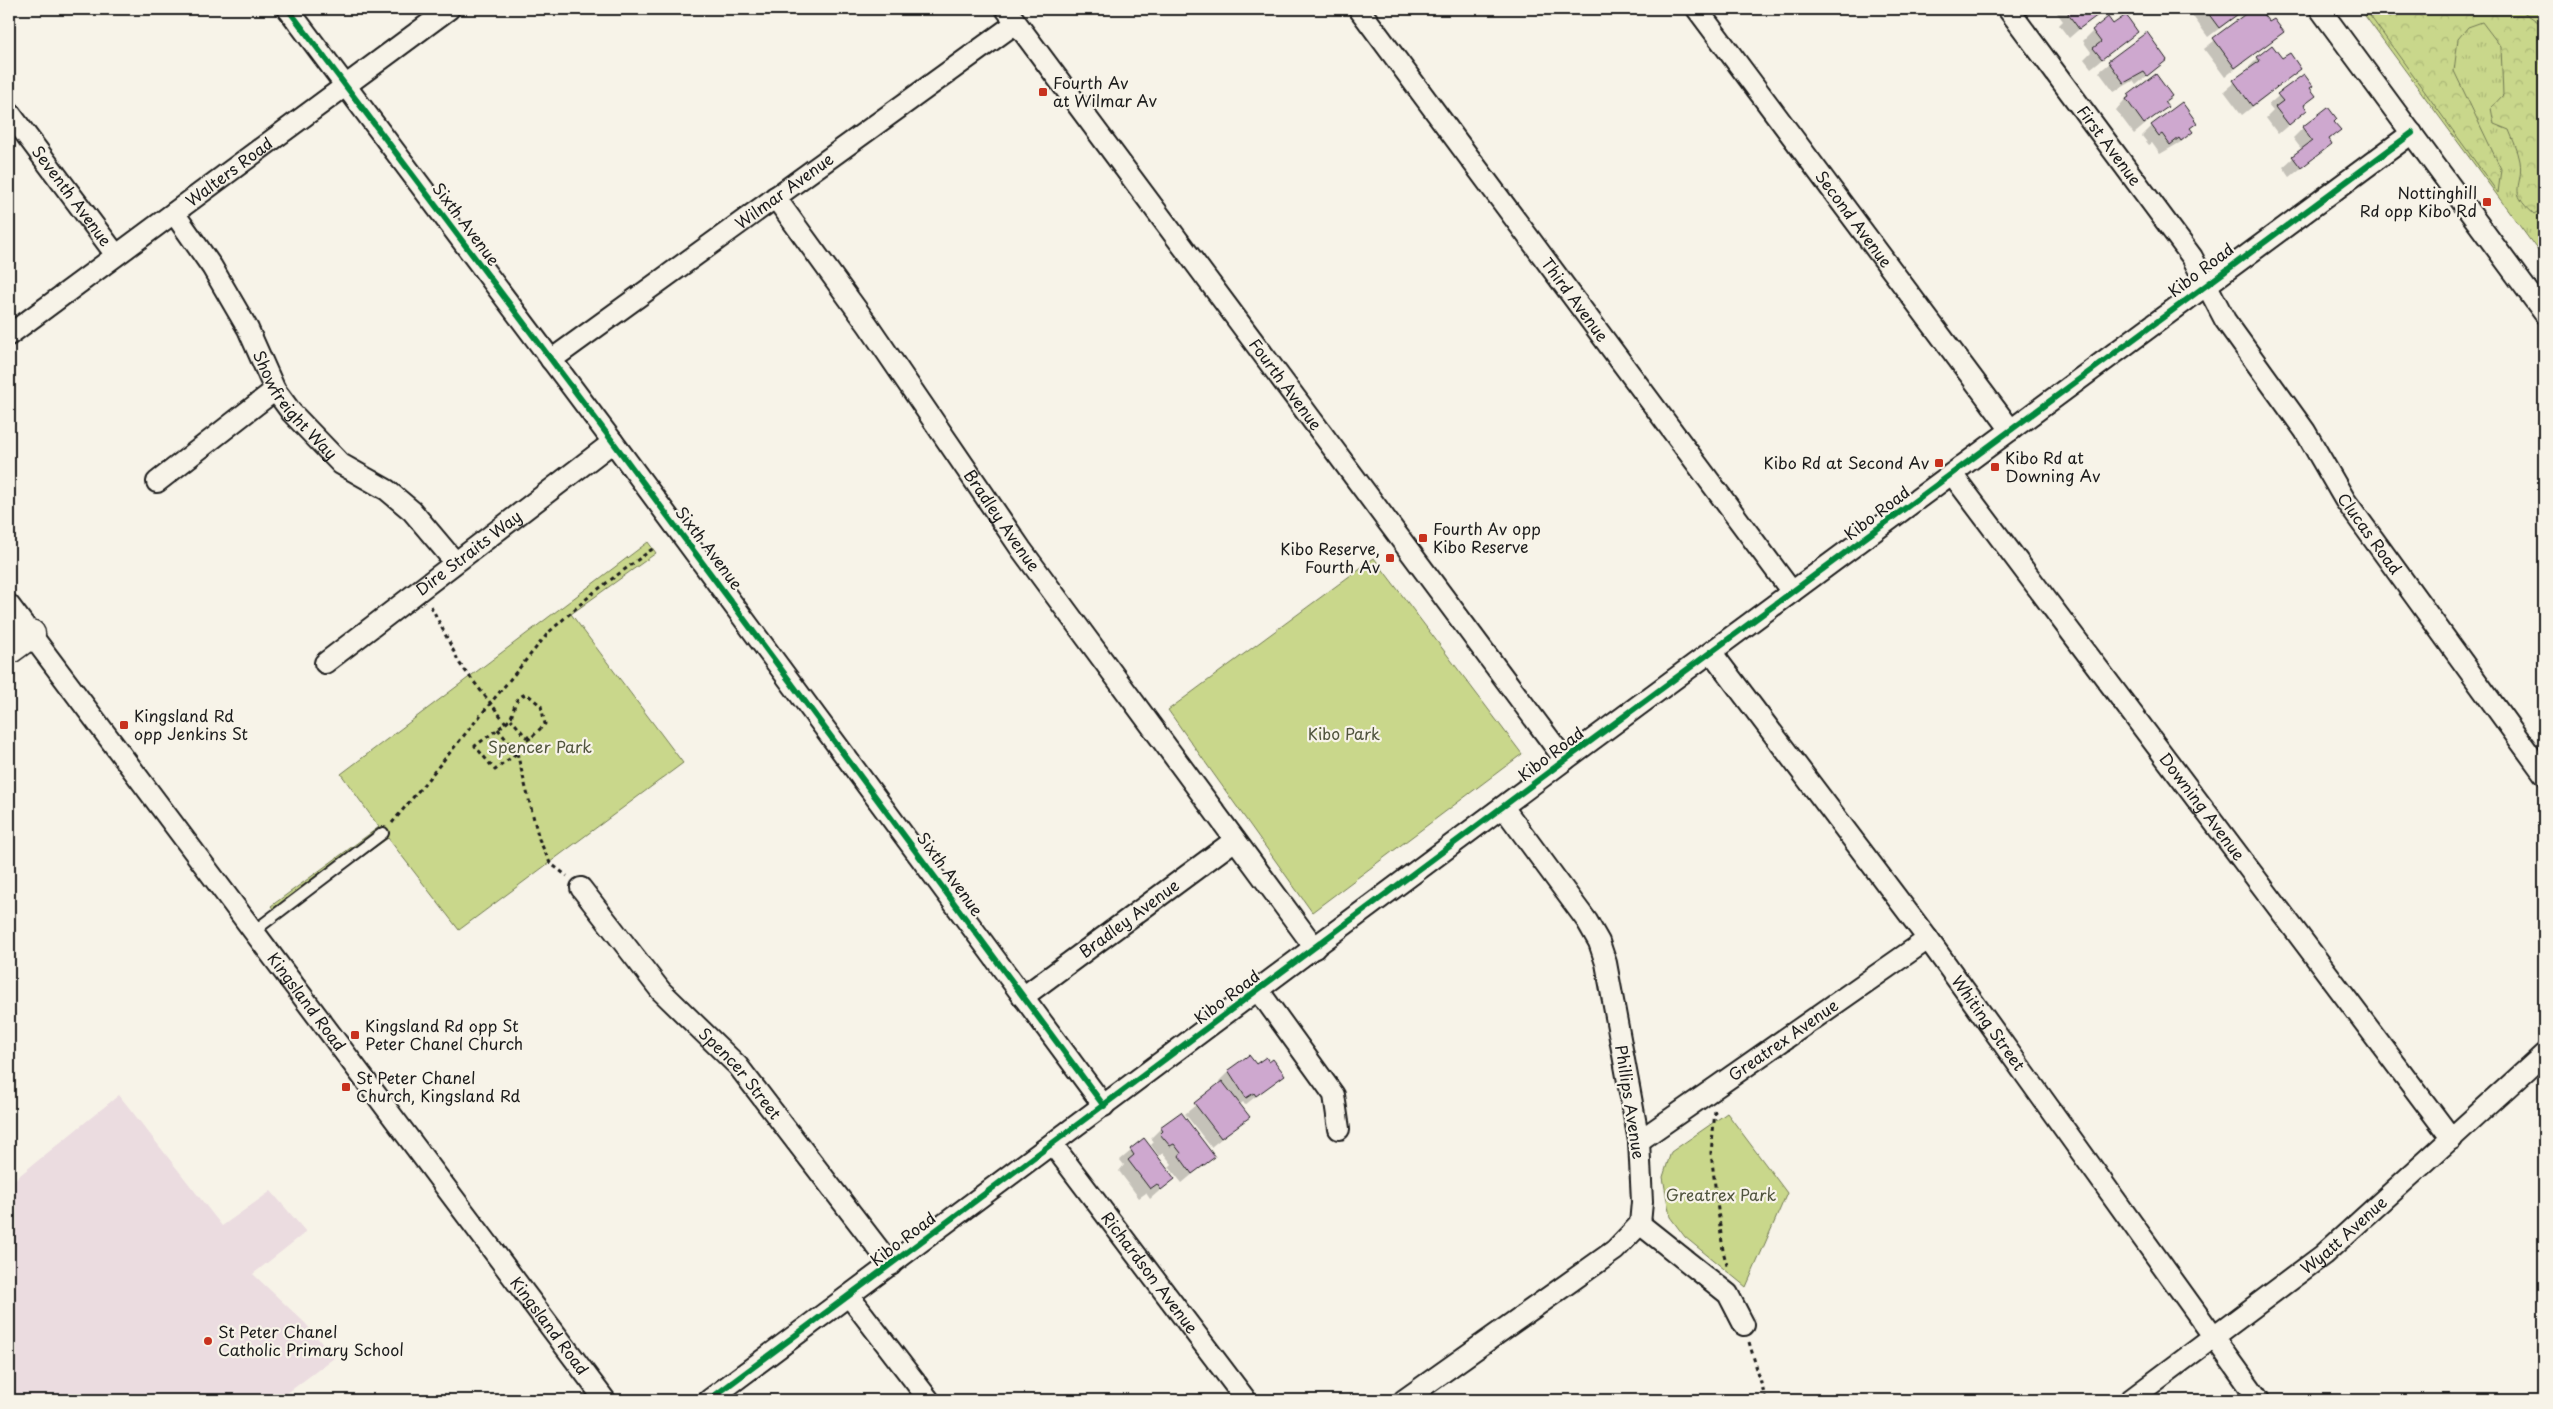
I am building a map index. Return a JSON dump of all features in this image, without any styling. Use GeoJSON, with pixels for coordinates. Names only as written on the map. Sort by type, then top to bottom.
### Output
{"type":"FeatureCollection","features":[{"type":"Feature","properties":{"kind":"street","name":"Sixth Avenue"},"geometry":{"type":"LineString","coordinates":[[288,9],[613,442],[1104,1106]]}},
{"type":"Feature","properties":{"kind":"street","name":"Walters Road"},"geometry":{"type":"LineString","coordinates":[[9,335],[449,9]]}},
{"type":"Feature","properties":{"kind":"street","name":"Third Avenue"},"geometry":{"type":"LineString","coordinates":[[1359,9],[1792,592]]}},
{"type":"Feature","properties":{"kind":"street","name":"Second Avenue"},"geometry":{"type":"LineString","coordinates":[[1697,9],[2011,430]]}},
{"type":"Feature","properties":{"kind":"street","name":"First Avenue"},"geometry":{"type":"LineString","coordinates":[[2008,9],[2192,257],[2205,284]]}},
{"type":"Feature","properties":{"kind":"street"},"geometry":{"type":"LineString","coordinates":[[2320,9],[2544,313]]}},
{"type":"Feature","properties":{"kind":"street","name":"Wilmar Avenue"},"geometry":{"type":"LineString","coordinates":[[551,360],[775,197],[1011,16]]}},
{"type":"Feature","properties":{"kind":"street","name":"Fourth Avenue"},"geometry":{"type":"LineString","coordinates":[[1011,16],[1565,760]]}},
{"type":"Feature","properties":{"kind":"street","name":"Seventh Avenue"},"geometry":{"type":"LineString","coordinates":[[9,112],[116,255]]}},
{"type":"Feature","properties":{"kind":"street","name":"Kibo Road"},"geometry":{"type":"LineString","coordinates":[[709,1400],[1259,991],[1565,760],[1712,653],[2205,284],[2412,133]]}},
{"type":"Feature","properties":{"kind":"street","name":"Bradley Avenue"},"geometry":{"type":"LineString","coordinates":[[775,197],[846,293],[1021,549],[1315,948]]}},
{"type":"Feature","properties":{"kind":"street","name":"Showfreight Way"},"geometry":{"type":"LineString","coordinates":[[174,214],[212,266],[248,328],[276,390],[292,413],[341,464],[387,490],[412,511],[455,562]]}},
{"type":"Feature","properties":{"kind":"street","name":"Clucas Road"},"geometry":{"type":"LineString","coordinates":[[2205,284],[2225,320],[2305,431],[2344,500],[2544,774]]}},
{"type":"Feature","properties":{"kind":"street"},"geometry":{"type":"LineString","coordinates":[[157,482],[276,390]]}},
{"type":"Feature","properties":{"kind":"street","name":"Dire Straits Way"},"geometry":{"type":"LineString","coordinates":[[325,663],[613,442]]}},
{"type":"Feature","properties":{"kind":"street","name":"Downing Avenue"},"geometry":{"type":"LineString","coordinates":[[1952,474],[2452,1139]]}},
{"type":"Feature","properties":{"kind":"street","name":"Kingsland Road"},"geometry":{"type":"LineString","coordinates":[[9,605],[605,1400]]}},
{"type":"Feature","properties":{"kind":"street"},"geometry":{"type":"LineString","coordinates":[[9,650],[30,634]]}},
{"type":"Feature","properties":{"kind":"street","name":"Whiting Street"},"geometry":{"type":"LineString","coordinates":[[1712,653],[1928,938],[2259,1400]]}},
{"type":"Feature","properties":{"kind":"street","name":"Phillips Avenue"},"geometry":{"type":"LineString","coordinates":[[1503,807],[1588,921],[1599,942],[1606,963],[1639,1141],[1642,1202],[1640,1224]]}},
{"type":"Feature","properties":{"kind":"street","name":"Bradley Avenue"},"geometry":{"type":"LineString","coordinates":[[1023,997],[1235,840]]}},
{"type":"Feature","properties":{"kind":"street","name":"Spencer Street"},"geometry":{"type":"LineString","coordinates":[[581,888],[661,991],[738,1066],[891,1265]]}},
{"type":"Feature","properties":{"kind":"street","name":"Greatrex Avenue"},"geometry":{"type":"LineString","coordinates":[[1639,1141],[1928,938]]}},
{"type":"Feature","properties":{"kind":"street"},"geometry":{"type":"LineString","coordinates":[[1259,991],[1334,1095],[1339,1129]]}},
{"type":"Feature","properties":{"kind":"street","name":"Wyatt Avenue"},"geometry":{"type":"LineString","coordinates":[[2130,1400],[2323,1256],[2544,1054]]}},
{"type":"Feature","properties":{"kind":"street","name":"Richardson Avenue"},"geometry":{"type":"LineString","coordinates":[[1053,1145],[1246,1400]]}},
{"type":"Feature","properties":{"kind":"street"},"geometry":{"type":"LineString","coordinates":[[1404,1400],[1615,1250],[1640,1224],[1728,1294],[1744,1325]]}},
{"type":"Feature","properties":{"kind":"street"},"geometry":{"type":"LineString","coordinates":[[849,1296],[929,1400]]}},
{"type":"Feature","properties":{"kind":"lane"},"geometry":{"type":"LineString","coordinates":[[254,931],[383,833]]}},
{"type":"Feature","properties":{"kind":"path"},"geometry":{"type":"LineString","coordinates":[[383,833],[549,632],[566,614],[655,547]]}},
{"type":"Feature","properties":{"kind":"path"},"geometry":{"type":"LineString","coordinates":[[422,587],[460,664],[506,723]]}},
{"type":"Feature","properties":{"kind":"path"},"geometry":{"type":"LineString","coordinates":[[527,694],[541,706],[545,724],[494,770],[475,746],[506,723],[511,719],[514,703],[520,696],[527,694]]}},
{"type":"Feature","properties":{"kind":"path"},"geometry":{"type":"LineString","coordinates":[[511,719],[526,736],[532,736]]}},
{"type":"Feature","properties":{"kind":"path"},"geometry":{"type":"LineString","coordinates":[[498,728],[516,751],[539,840],[550,863],[581,888]]}},
{"type":"Feature","properties":{"kind":"path"},"geometry":{"type":"LineString","coordinates":[[1717,1086],[1711,1154],[1724,1251],[1729,1270]]}},
{"type":"Feature","properties":{"kind":"path"},"geometry":{"type":"LineString","coordinates":[[1744,1325],[1766,1400]]}},
{"type":"Feature","properties":{"kind":"shaded area"},"geometry":{"type":"Polygon","coordinates":[[[119,1095],[222,1226],[271,1191],[306,1232],[253,1274],[305,1323],[334,1358],[278,1400],[9,1400],[9,1184],[119,1095]]]}},
{"type":"Feature","properties":{"kind":"green space"},"geometry":{"type":"Polygon","coordinates":[[[2360,9],[2544,9],[2544,259],[2360,9]]]}},
{"type":"Feature","properties":{"kind":"green space"},"geometry":{"type":"Polygon","coordinates":[[[2365,9],[2519,9],[2544,26],[2544,208],[2534,214],[2518,194],[2521,170],[2517,149],[2509,130],[2494,124],[2491,108],[2503,95],[2501,47],[2482,22],[2468,27],[2458,39],[2454,71],[2501,169],[2498,193],[2365,9]]]}},
{"type":"Feature","properties":{"kind":"green space","name":"Spencer Park"},"geometry":{"type":"Polygon","coordinates":[[[648,542],[656,553],[571,614],[683,763],[459,930],[388,838],[279,917],[271,906],[379,827],[341,774],[648,542]]]}},
{"type":"Feature","properties":{"kind":"green space","name":"Kibo Park"},"geometry":{"type":"Polygon","coordinates":[[[1374,558],[1522,754],[1312,912],[1168,710],[1374,558]]]}},
{"type":"Feature","properties":{"kind":"green space","name":"Greatrex Park"},"geometry":{"type":"Polygon","coordinates":[[[1727,1113],[1787,1193],[1746,1287],[1685,1237],[1670,1217],[1663,1177],[1671,1152],[1727,1113]]]}},
{"type":"Feature","properties":{"kind":"building"},"geometry":{"type":"Polygon","coordinates":[[[2071,9],[2100,9],[2102,12],[2079,29],[2068,14],[2071,9]]]}},
{"type":"Feature","properties":{"kind":"building"},"geometry":{"type":"Polygon","coordinates":[[[2205,9],[2245,9],[2219,28],[2205,9]]]}},
{"type":"Feature","properties":{"kind":"building"},"geometry":{"type":"Polygon","coordinates":[[[2252,9],[2259,9],[2269,22],[2274,19],[2284,32],[2235,68],[2213,38],[2252,9]]]}},
{"type":"Feature","properties":{"kind":"building"},"geometry":{"type":"Polygon","coordinates":[[[2126,15],[2138,32],[2102,59],[2093,48],[2101,42],[2092,30],[2108,17],[2113,24],[2126,15]]]}},
{"type":"Feature","properties":{"kind":"building"},"geometry":{"type":"Polygon","coordinates":[[[2147,32],[2167,60],[2147,76],[2144,72],[2124,83],[2108,61],[2147,32]]]}},
{"type":"Feature","properties":{"kind":"building"},"geometry":{"type":"Polygon","coordinates":[[[2272,45],[2282,58],[2290,53],[2301,69],[2252,106],[2233,80],[2260,61],[2257,57],[2272,45]]]}},
{"type":"Feature","properties":{"kind":"building"},"geometry":{"type":"Polygon","coordinates":[[[2156,74],[2172,96],[2164,102],[2168,107],[2144,124],[2126,99],[2129,97],[2128,95],[2156,74]]]}},
{"type":"Feature","properties":{"kind":"building"},"geometry":{"type":"Polygon","coordinates":[[[2304,74],[2313,86],[2310,88],[2316,96],[2304,105],[2307,110],[2289,125],[2275,107],[2283,101],[2277,94],[2304,74]]]}},
{"type":"Feature","properties":{"kind":"building"},"geometry":{"type":"Polygon","coordinates":[[[2182,102],[2197,123],[2190,128],[2193,132],[2181,141],[2179,138],[2170,145],[2162,134],[2159,136],[2151,125],[2182,102]]]}},
{"type":"Feature","properties":{"kind":"building"},"geometry":{"type":"Polygon","coordinates":[[[2328,107],[2337,119],[2334,122],[2341,130],[2329,139],[2332,144],[2301,168],[2292,156],[2312,141],[2302,127],[2328,107]]]}},
{"type":"Feature","properties":{"kind":"building"},"geometry":{"type":"Polygon","coordinates":[[[1249,1055],[1256,1064],[1266,1057],[1269,1062],[1273,1059],[1285,1075],[1256,1096],[1254,1093],[1246,1098],[1228,1070],[1249,1055]]]}},
{"type":"Feature","properties":{"kind":"building"},"geometry":{"type":"Polygon","coordinates":[[[1222,1081],[1250,1117],[1221,1138],[1194,1103],[1222,1081]]]}},
{"type":"Feature","properties":{"kind":"building"},"geometry":{"type":"Polygon","coordinates":[[[1181,1112],[1215,1157],[1192,1174],[1179,1156],[1181,1153],[1174,1144],[1170,1146],[1160,1134],[1163,1131],[1160,1127],[1181,1112]]]}},
{"type":"Feature","properties":{"kind":"building"},"geometry":{"type":"Polygon","coordinates":[[[1144,1138],[1175,1179],[1161,1190],[1157,1184],[1150,1189],[1128,1160],[1134,1155],[1130,1149],[1144,1138]]]}},
{"type":"Feature","properties":{"kind":"cycle path"},"geometry":{"type":"LineString","coordinates":[[288,9],[613,442],[1104,1106]]}},
{"type":"Feature","properties":{"kind":"cycle path"},"geometry":{"type":"LineString","coordinates":[[709,1400],[1565,760],[2412,133]]}},
{"type":"Feature","properties":{"kind":"place","name":"Fourth Av at Wilmar Av"},"geometry":{"type":"Point","coordinates":[1043,92]}},
{"type":"Feature","properties":{"kind":"place","name":"Nottinghill Rd opp Kibo Rd"},"geometry":{"type":"Point","coordinates":[2487,202]}},
{"type":"Feature","properties":{"kind":"place","name":"Kibo Rd at Second Av"},"geometry":{"type":"Point","coordinates":[1939,463]}},
{"type":"Feature","properties":{"kind":"place","name":"Kibo Rd at Downing Av"},"geometry":{"type":"Point","coordinates":[1995,467]}},
{"type":"Feature","properties":{"kind":"place","name":"Fourth Av opp Kibo Reserve"},"geometry":{"type":"Point","coordinates":[1423,538]}},
{"type":"Feature","properties":{"kind":"place","name":"Kibo Reserve, Fourth Av"},"geometry":{"type":"Point","coordinates":[1390,558]}},
{"type":"Feature","properties":{"kind":"place","name":"Kingsland Rd opp Jenkins St"},"geometry":{"type":"Point","coordinates":[124,725]}},
{"type":"Feature","properties":{"kind":"place","name":"Kingsland Rd opp St Peter Chanel Church"},"geometry":{"type":"Point","coordinates":[355,1035]}},
{"type":"Feature","properties":{"kind":"place","name":"St Peter Chanel Church, Kingsland Rd"},"geometry":{"type":"Point","coordinates":[346,1087]}},
{"type":"Feature","properties":{"kind":"place","name":"St Peter Chanel Catholic Primary School"},"geometry":{"type":"Point","coordinates":[208,1341]}}]}
